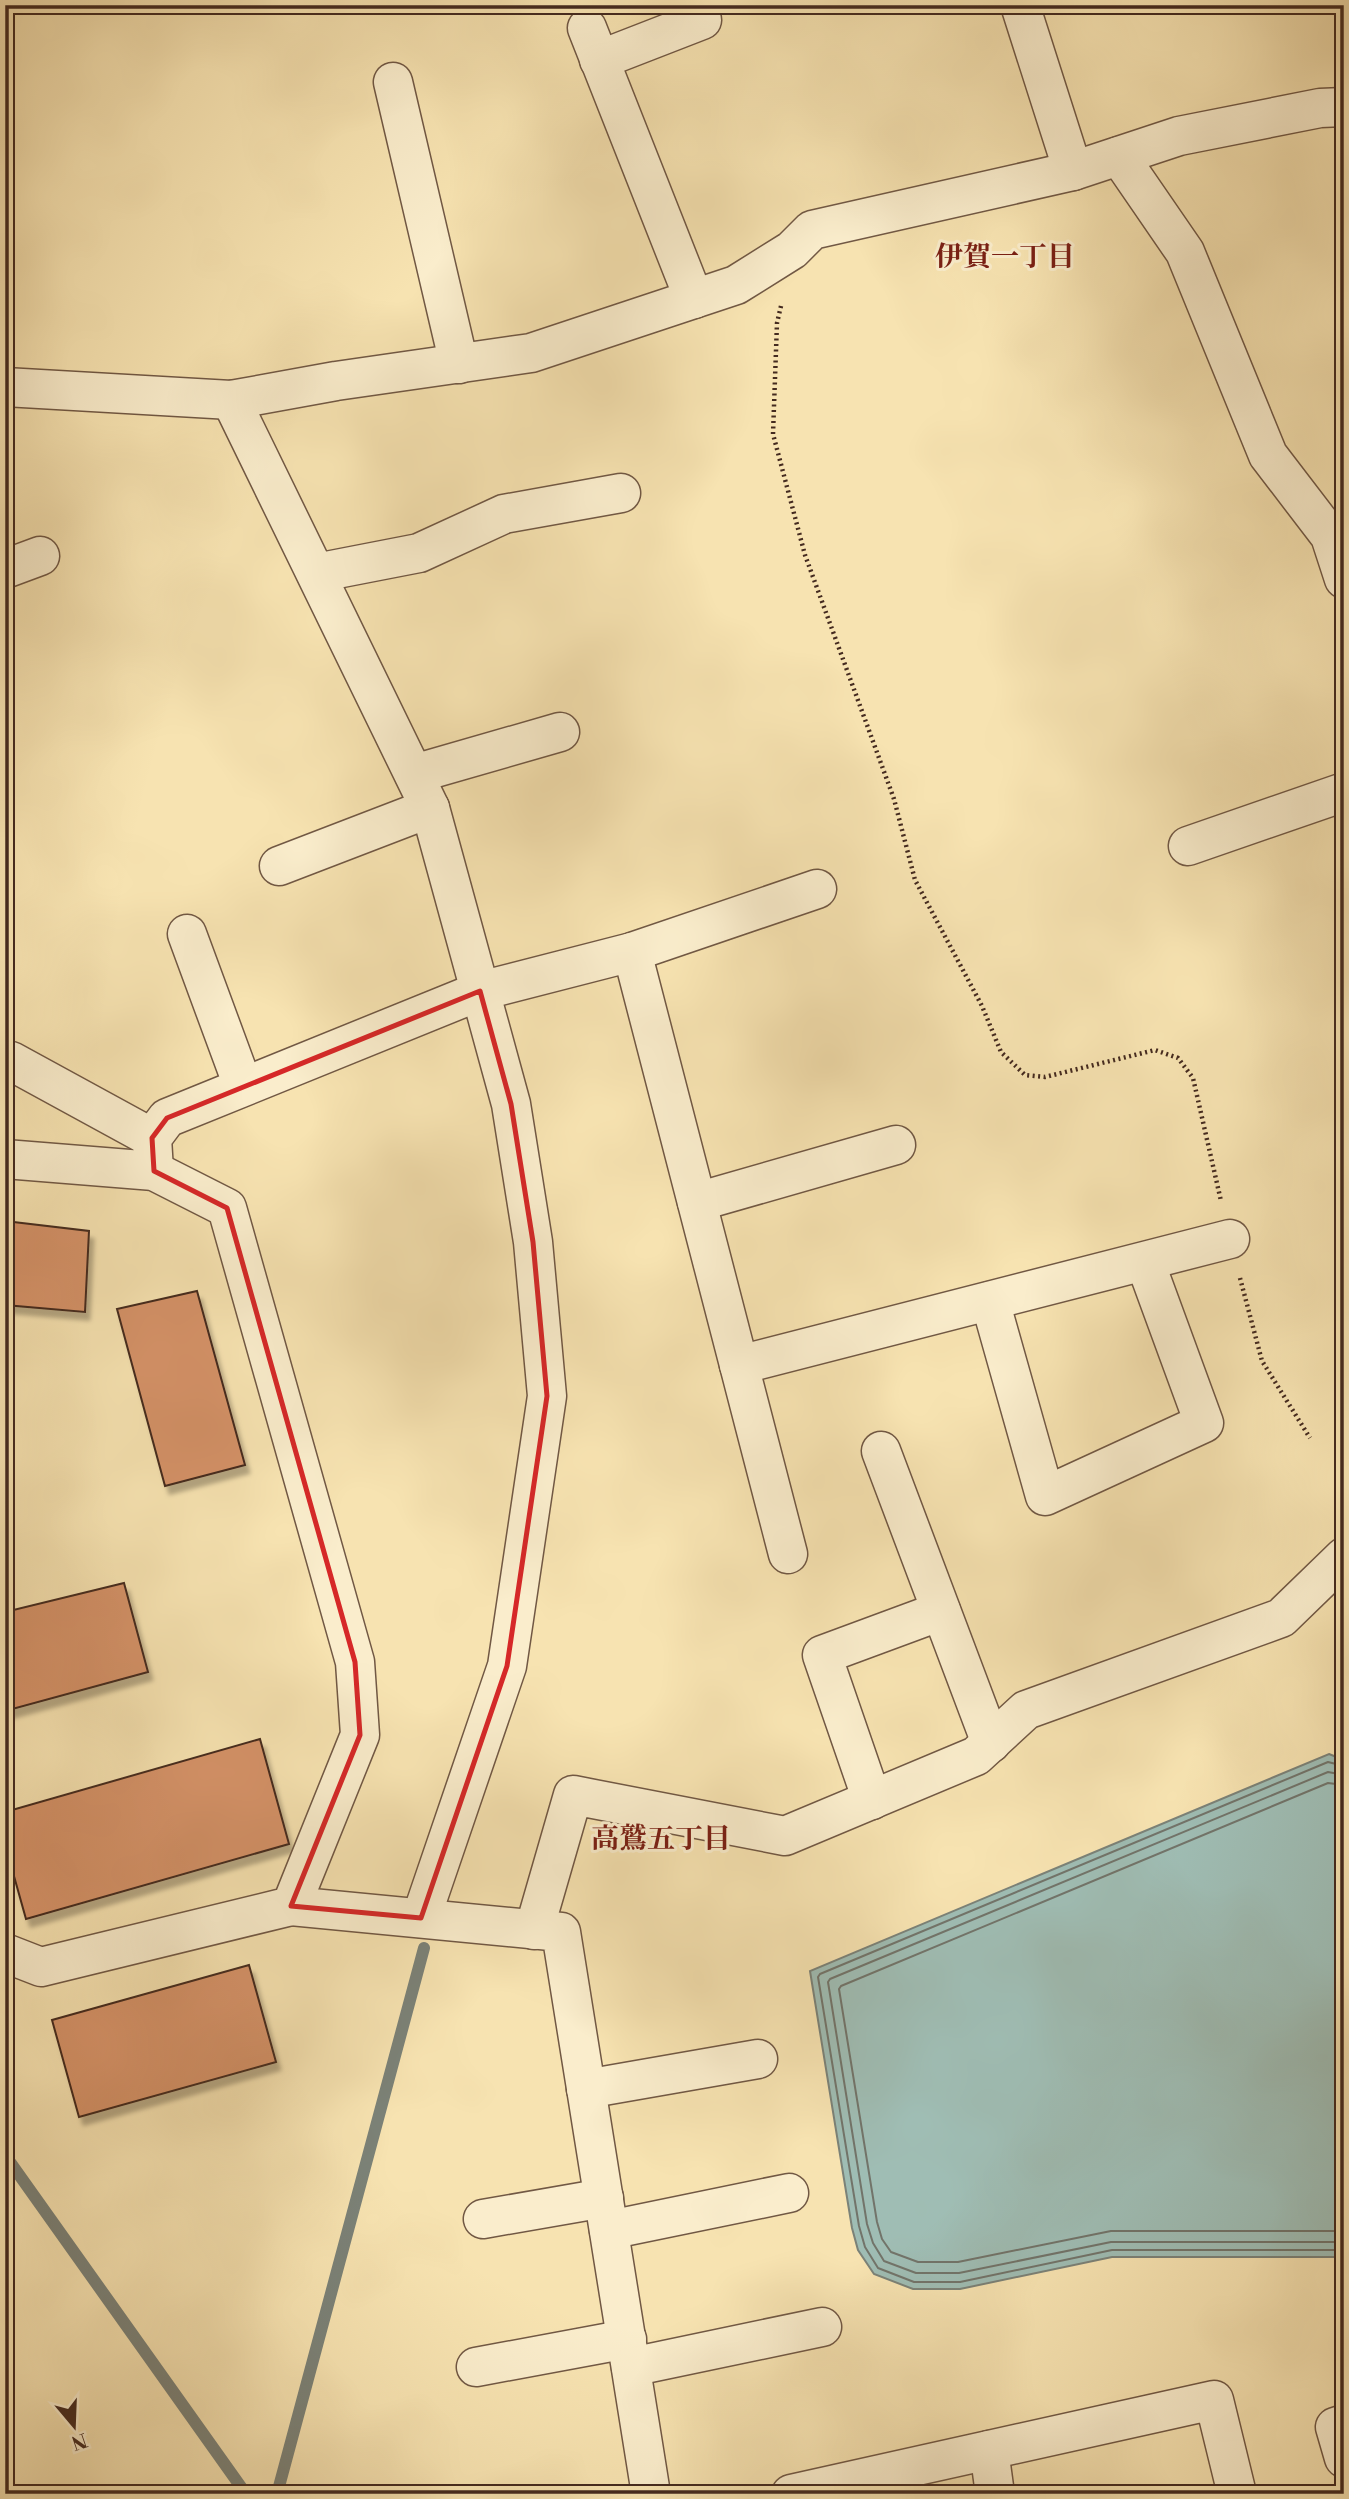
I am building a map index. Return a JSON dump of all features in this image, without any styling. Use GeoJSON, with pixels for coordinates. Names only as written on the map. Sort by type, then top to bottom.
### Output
{"type":"FeatureCollection","features":[{"type":"Feature","properties":{"kind":"street"},"geometry":{"type":"LineString","coordinates":[[1020,5],[1073,171]]}},
{"type":"Feature","properties":{"kind":"street"},"geometry":{"type":"LineString","coordinates":[[694,299],[593,44],[702,20]]}},
{"type":"Feature","properties":{"kind":"street"},"geometry":{"type":"LineString","coordinates":[[393,82],[459,363]]}},
{"type":"Feature","properties":{"kind":"street"},"geometry":{"type":"LineString","coordinates":[[5,387],[231,400],[531,353],[736,285],[792,250],[812,230],[1073,171],[1179,136],[1320,108],[1344,107]]}},
{"type":"Feature","properties":{"kind":"street"},"geometry":{"type":"LineString","coordinates":[[1119,156],[1185,251],[1268,455],[1330,536],[1341,560]]}},
{"type":"Feature","properties":{"kind":"street"},"geometry":{"type":"LineString","coordinates":[[231,400],[430,808],[513,1117],[533,1242],[547,1396],[507,1666],[421,1919]]}},
{"type":"Feature","properties":{"kind":"street"},"geometry":{"type":"LineString","coordinates":[[316,573],[419,552],[504,514],[621,494]]}},
{"type":"Feature","properties":{"kind":"street"},"geometry":{"type":"LineString","coordinates":[[414,774],[560,732]]}},
{"type":"Feature","properties":{"kind":"street"},"geometry":{"type":"LineString","coordinates":[[1188,846],[1344,792]]}},
{"type":"Feature","properties":{"kind":"street"},"geometry":{"type":"LineString","coordinates":[[279,866],[430,808]]}},
{"type":"Feature","properties":{"kind":"street"},"geometry":{"type":"LineString","coordinates":[[153,1154],[167,1118],[480,991],[632,952],[817,889]]}},
{"type":"Feature","properties":{"kind":"street"},"geometry":{"type":"LineString","coordinates":[[187,934],[243,1086]]}},
{"type":"Feature","properties":{"kind":"street"},"geometry":{"type":"LineString","coordinates":[[632,952],[788,1554]]}},
{"type":"Feature","properties":{"kind":"street"},"geometry":{"type":"LineString","coordinates":[[5,1062],[11,1061],[153,1154],[226,1208],[355,1662],[360,1734],[290,1906]]}},
{"type":"Feature","properties":{"kind":"street"},"geometry":{"type":"LineString","coordinates":[[696,1202],[895,1145]]}},
{"type":"Feature","properties":{"kind":"street"},"geometry":{"type":"LineString","coordinates":[[5,1159],[153,1154]]}},
{"type":"Feature","properties":{"kind":"street"},"geometry":{"type":"LineString","coordinates":[[739,1365],[1230,1239]]}},
{"type":"Feature","properties":{"kind":"street"},"geometry":{"type":"LineString","coordinates":[[989,1301],[1045,1496],[1204,1423],[1145,1262]]}},
{"type":"Feature","properties":{"kind":"street"},"geometry":{"type":"LineString","coordinates":[[881,1451],[991,1743]]}},
{"type":"Feature","properties":{"kind":"street"},"geometry":{"type":"LineString","coordinates":[[534,1930],[573,1795],[785,1836],[976,1756],[1026,1710],[1281,1618],[1344,1557]]}},
{"type":"Feature","properties":{"kind":"street"},"geometry":{"type":"LineString","coordinates":[[872,1800],[822,1655],[941,1611]]}},
{"type":"Feature","properties":{"kind":"street"},"geometry":{"type":"LineString","coordinates":[[5,1954],[41,1967],[290,1906],[561,1932],[651,2494]]}},
{"type":"Feature","properties":{"kind":"street"},"geometry":{"type":"LineString","coordinates":[[586,2089],[758,2059]]}},
{"type":"Feature","properties":{"kind":"street"},"geometry":{"type":"LineString","coordinates":[[483,2219],[606,2214],[789,2193]]}},
{"type":"Feature","properties":{"kind":"street"},"geometry":{"type":"LineString","coordinates":[[476,2367],[629,2353],[822,2327]]}},
{"type":"Feature","properties":{"kind":"street"},"geometry":{"type":"LineString","coordinates":[[791,2494],[1214,2400],[1237,2494]]}},
{"type":"Feature","properties":{"kind":"street"},"geometry":{"type":"LineString","coordinates":[[1344,2424],[1335,2427],[1344,2458]]}},
{"type":"Feature","properties":{"kind":"street"},"geometry":{"type":"LineString","coordinates":[[989,2450],[995,2494]]}},
{"type":"Feature","properties":{"kind":"path"},"geometry":{"type":"LineString","coordinates":[[792,250],[777,323],[773,434],[805,555],[894,799],[915,880],[982,1006],[1001,1052],[1025,1075],[1045,1077],[1156,1050],[1178,1058],[1193,1078],[1230,1239],[1262,1361],[1310,1438]]}},
{"type":"Feature","properties":{"kind":"highlighted area"},"geometry":{"type":"Polygon","coordinates":[[[480,991],[511,1104],[533,1242],[547,1396],[507,1666],[421,1918],[291,1906],[360,1735],[355,1662],[227,1208],[154,1171],[152,1138],[167,1118],[480,991]]]}},
{"type":"Feature","properties":{"kind":"water"},"geometry":{"type":"Polygon","coordinates":[[[1329,1754],[1344,1760],[1344,2257],[1112,2257],[960,2289],[913,2289],[874,2274],[858,2250],[852,2228],[810,1971],[1329,1754]]]}},
{"type":"Feature","properties":{"kind":"building"},"geometry":{"type":"Polygon","coordinates":[[[5,1221],[89,1231],[85,1312],[5,1305],[5,1221]]]}},
{"type":"Feature","properties":{"kind":"building"},"geometry":{"type":"Polygon","coordinates":[[[197,1291],[245,1465],[165,1486],[117,1309],[197,1291]]]}},
{"type":"Feature","properties":{"kind":"building"},"geometry":{"type":"Polygon","coordinates":[[[124,1583],[148,1672],[5,1711],[5,1612],[124,1583]]]}},
{"type":"Feature","properties":{"kind":"building"},"geometry":{"type":"Polygon","coordinates":[[[260,1739],[289,1844],[26,1919],[5,1844],[5,1812],[260,1739]]]}},
{"type":"Feature","properties":{"kind":"building"},"geometry":{"type":"Polygon","coordinates":[[[249,1965],[276,2062],[79,2117],[52,2020],[249,1965]]]}},
{"type":"Feature","properties":{"kind":"waterway"},"geometry":{"type":"LineString","coordinates":[[277,2494],[424,1948]]}},
{"type":"Feature","properties":{"kind":"waterway"},"geometry":{"type":"LineString","coordinates":[[5,2155],[246,2494]]}},
{"type":"Feature","properties":{"kind":"district","name":"伊賀一丁目"},"geometry":{"type":"Point","coordinates":[1005,256]}},
{"type":"Feature","properties":{"kind":"district","name":"高鷲五丁目"},"geometry":{"type":"Point","coordinates":[661,1838]}}]}
